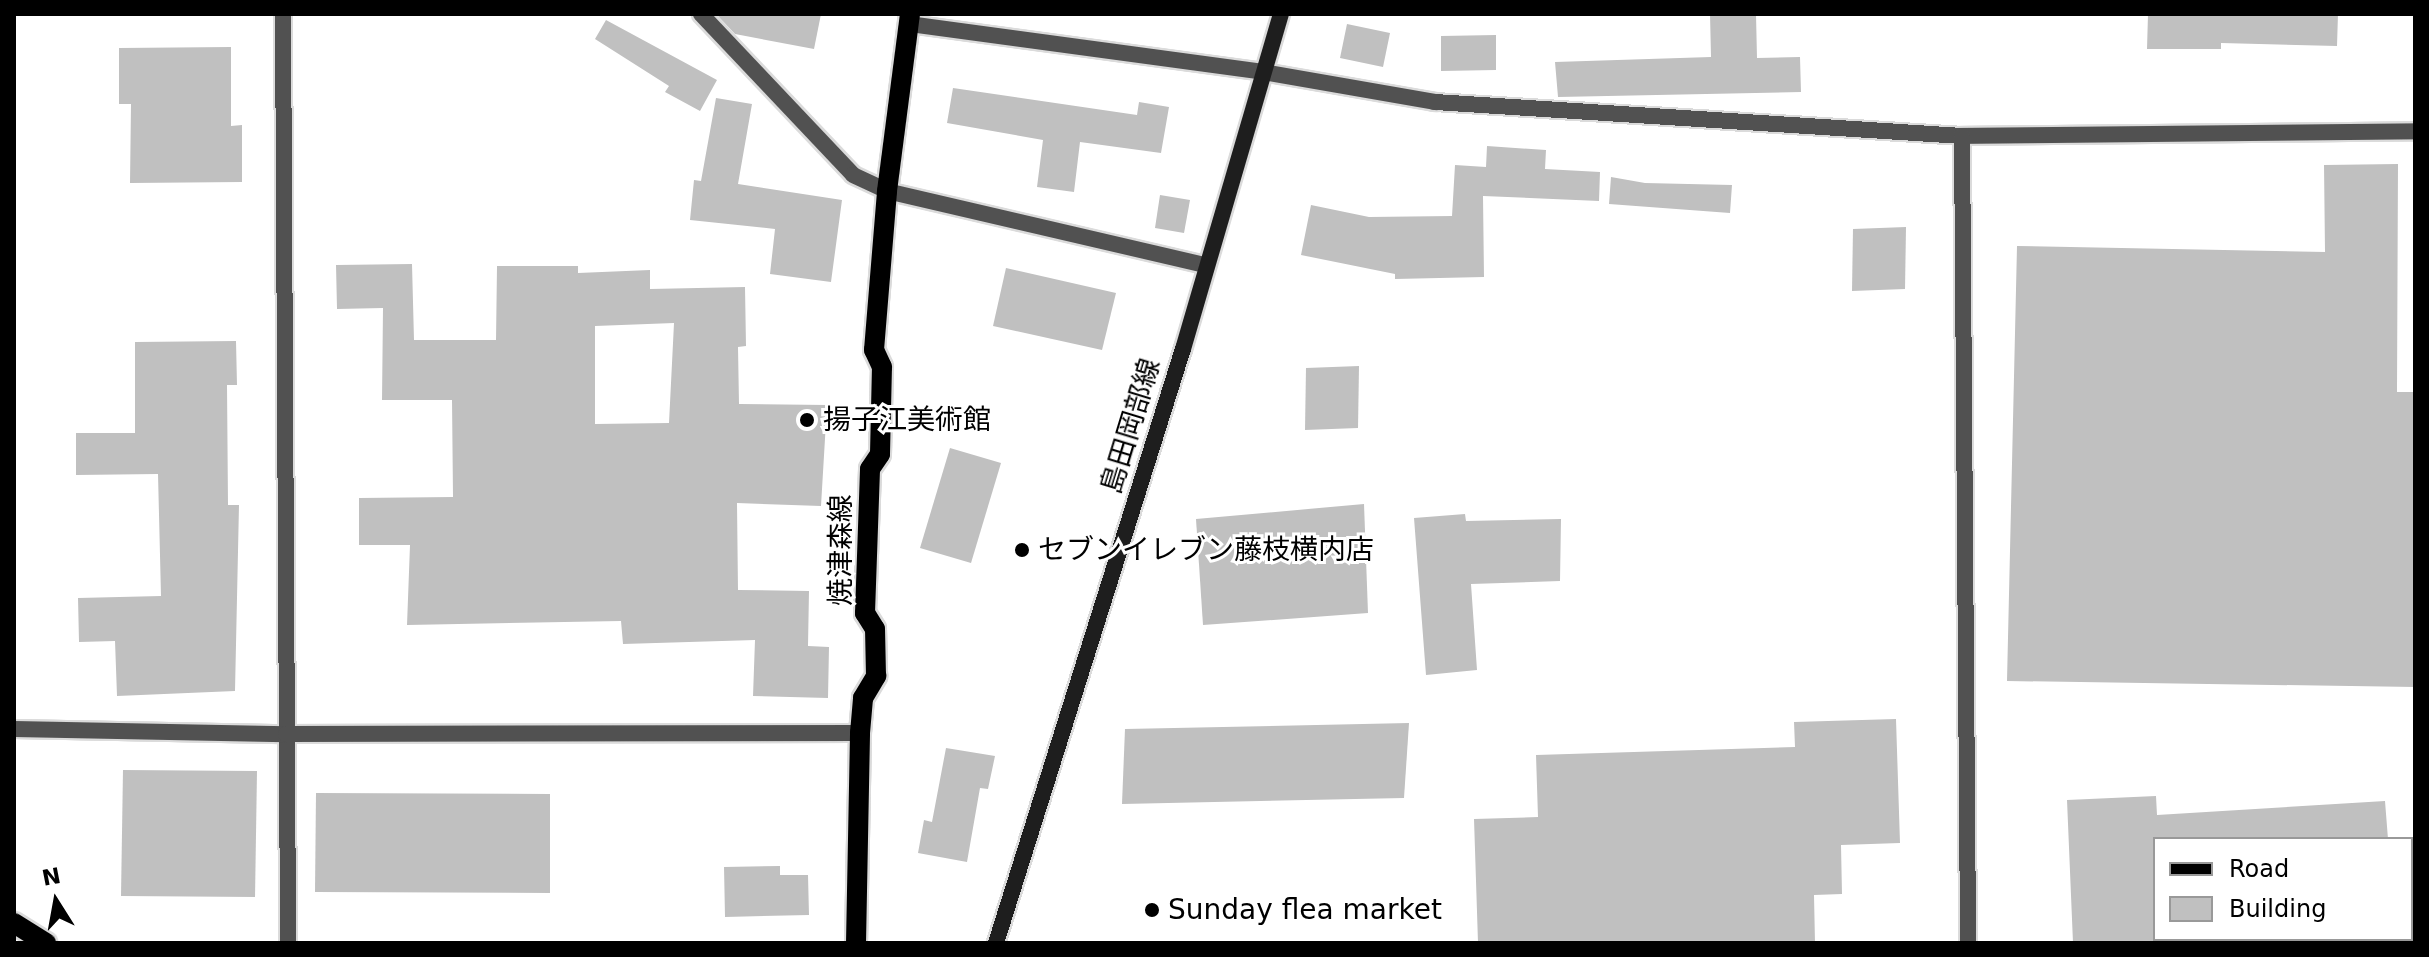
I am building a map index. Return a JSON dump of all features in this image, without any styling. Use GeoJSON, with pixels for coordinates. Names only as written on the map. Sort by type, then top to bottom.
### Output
{"type":"FeatureCollection","features":[{"type":"Feature","properties":{"kind":"main road","name":"島田岡部線"},"geometry":{"type":"LineString","coordinates":[[996,943],[1281,14]]}},
{"type":"Feature","properties":{"kind":"main road","name":"焼津森線"},"geometry":{"type":"LineString","coordinates":[[856,943],[860,733],[863,698],[876,676],[875,629],[865,613],[870,469],[880,454],[882,367],[874,350],[887,191],[910,19]]}},
{"type":"Feature","properties":{"kind":"main road"},"geometry":{"type":"LineString","coordinates":[[14,923],[46,943]]}},
{"type":"Feature","properties":{"kind":"street"},"geometry":{"type":"LineString","coordinates":[[283,14],[288,943]]}},
{"type":"Feature","properties":{"kind":"street"},"geometry":{"type":"LineString","coordinates":[[701,14],[853,175],[887,191],[1206,265]]}},
{"type":"Feature","properties":{"kind":"street"},"geometry":{"type":"LineString","coordinates":[[910,19],[1263,72],[1435,102],[1962,136],[2415,131]]}},
{"type":"Feature","properties":{"kind":"street"},"geometry":{"type":"LineString","coordinates":[[1962,136],[1968,943]]}},
{"type":"Feature","properties":{"kind":"street"},"geometry":{"type":"LineString","coordinates":[[14,729],[286,734],[860,733]]}},
{"type":"Feature","properties":{"kind":"building"},"geometry":{"type":"Polygon","coordinates":[[[716,14],[821,14],[814,49],[735,34],[716,14]]]}},
{"type":"Feature","properties":{"kind":"building"},"geometry":{"type":"Polygon","coordinates":[[[1710,14],[1756,14],[1757,58],[1800,57],[1801,92],[1558,97],[1555,62],[1711,57],[1710,14]]]}},
{"type":"Feature","properties":{"kind":"building"},"geometry":{"type":"Polygon","coordinates":[[[2148,14],[2338,14],[2337,46],[2221,43],[2221,49],[2147,49],[2148,14]]]}},
{"type":"Feature","properties":{"kind":"building"},"geometry":{"type":"Polygon","coordinates":[[[606,20],[717,80],[700,111],[665,92],[669,86],[595,39],[606,20]]]}},
{"type":"Feature","properties":{"kind":"building"},"geometry":{"type":"Polygon","coordinates":[[[1347,24],[1390,33],[1383,67],[1340,58],[1347,24]]]}},
{"type":"Feature","properties":{"kind":"building"},"geometry":{"type":"Polygon","coordinates":[[[1496,35],[1496,70],[1441,71],[1441,36],[1496,35]]]}},
{"type":"Feature","properties":{"kind":"building"},"geometry":{"type":"Polygon","coordinates":[[[231,47],[231,126],[242,125],[242,182],[130,183],[131,104],[119,104],[119,48],[231,47]]]}},
{"type":"Feature","properties":{"kind":"building"},"geometry":{"type":"Polygon","coordinates":[[[953,88],[1137,115],[1139,102],[1169,107],[1161,153],[1080,142],[1074,192],[1037,187],[1043,140],[947,123],[953,88]]]}},
{"type":"Feature","properties":{"kind":"building"},"geometry":{"type":"Polygon","coordinates":[[[716,98],[752,104],[738,184],[842,200],[831,282],[770,274],[775,229],[690,220],[694,180],[701,181],[716,98]]]}},
{"type":"Feature","properties":{"kind":"building"},"geometry":{"type":"Polygon","coordinates":[[[1487,146],[1546,150],[1545,169],[1600,172],[1599,201],[1483,196],[1484,277],[1395,279],[1395,274],[1301,255],[1311,205],[1369,217],[1452,216],[1455,165],[1486,167],[1487,146]]]}},
{"type":"Feature","properties":{"kind":"building"},"geometry":{"type":"Polygon","coordinates":[[[2398,164],[2397,392],[2415,392],[2415,687],[2007,681],[2017,246],[2325,252],[2324,165],[2398,164]]]}},
{"type":"Feature","properties":{"kind":"building"},"geometry":{"type":"Polygon","coordinates":[[[1611,177],[1645,183],[1732,185],[1730,213],[1609,204],[1611,177]]]}},
{"type":"Feature","properties":{"kind":"building"},"geometry":{"type":"Polygon","coordinates":[[[1160,195],[1190,200],[1184,233],[1155,228],[1160,195]]]}},
{"type":"Feature","properties":{"kind":"building"},"geometry":{"type":"Polygon","coordinates":[[[1906,227],[1905,289],[1852,291],[1853,229],[1906,227]]]}},
{"type":"Feature","properties":{"kind":"building"},"geometry":{"type":"Polygon","coordinates":[[[412,264],[414,340],[496,340],[497,266],[578,266],[578,273],[650,270],[650,289],[745,287],[746,346],[738,347],[739,404],[827,405],[821,506],[737,503],[738,590],[809,591],[808,646],[829,647],[828,698],[753,696],[755,640],[623,644],[621,621],[407,625],[410,545],[359,545],[359,498],[453,497],[452,400],[382,400],[383,308],[337,309],[336,265],[412,264]],[[674,323],[595,326],[595,424],[669,423],[674,323]]]}},
{"type":"Feature","properties":{"kind":"building"},"geometry":{"type":"Polygon","coordinates":[[[1006,268],[1116,293],[1102,350],[993,326],[1006,268]]]}},
{"type":"Feature","properties":{"kind":"building"},"geometry":{"type":"Polygon","coordinates":[[[236,341],[237,385],[227,385],[228,505],[239,505],[235,691],[117,696],[115,641],[79,642],[78,598],[161,596],[158,474],[76,475],[76,433],[135,433],[135,342],[236,341]]]}},
{"type":"Feature","properties":{"kind":"building"},"geometry":{"type":"Polygon","coordinates":[[[1359,366],[1358,428],[1305,430],[1306,368],[1359,366]]]}},
{"type":"Feature","properties":{"kind":"building"},"geometry":{"type":"Polygon","coordinates":[[[950,448],[1001,463],[971,563],[920,548],[950,448]]]}},
{"type":"Feature","properties":{"kind":"building"},"geometry":{"type":"Polygon","coordinates":[[[1364,504],[1368,613],[1203,625],[1196,519],[1364,504]]]}},
{"type":"Feature","properties":{"kind":"building"},"geometry":{"type":"Polygon","coordinates":[[[1465,514],[1466,521],[1561,519],[1560,581],[1471,584],[1477,670],[1426,675],[1414,518],[1465,514]]]}},
{"type":"Feature","properties":{"kind":"building"},"geometry":{"type":"Polygon","coordinates":[[[1896,719],[1900,843],[1841,845],[1842,894],[1814,895],[1815,943],[1478,943],[1474,819],[1538,817],[1536,755],[1795,747],[1794,722],[1896,719]]]}},
{"type":"Feature","properties":{"kind":"building"},"geometry":{"type":"Polygon","coordinates":[[[1409,723],[1404,798],[1122,804],[1125,729],[1409,723]]]}},
{"type":"Feature","properties":{"kind":"building"},"geometry":{"type":"Polygon","coordinates":[[[946,748],[995,756],[988,789],[980,788],[967,862],[918,853],[924,820],[932,822],[946,748]]]}},
{"type":"Feature","properties":{"kind":"building"},"geometry":{"type":"Polygon","coordinates":[[[123,770],[257,771],[255,897],[121,896],[123,770]]]}},
{"type":"Feature","properties":{"kind":"building"},"geometry":{"type":"Polygon","coordinates":[[[316,793],[550,794],[550,893],[315,892],[316,793]]]}},
{"type":"Feature","properties":{"kind":"building"},"geometry":{"type":"Polygon","coordinates":[[[2156,796],[2157,815],[2385,801],[2388,837],[2153,837],[2155,943],[2073,943],[2067,800],[2156,796]]]}},
{"type":"Feature","properties":{"kind":"building"},"geometry":{"type":"Polygon","coordinates":[[[780,866],[780,875],[808,875],[809,915],[725,917],[724,867],[780,866]]]}},
{"type":"Feature","properties":{"kind":"place","name":"揚子江美術館"},"geometry":{"type":"Point","coordinates":[807,420]}},
{"type":"Feature","properties":{"kind":"place","name":"セブンイレブン藤枝横内店"},"geometry":{"type":"Point","coordinates":[1022,550]}},
{"type":"Feature","properties":{"kind":"place","name":"Sunday flea market"},"geometry":{"type":"Point","coordinates":[1152,910]}}]}
